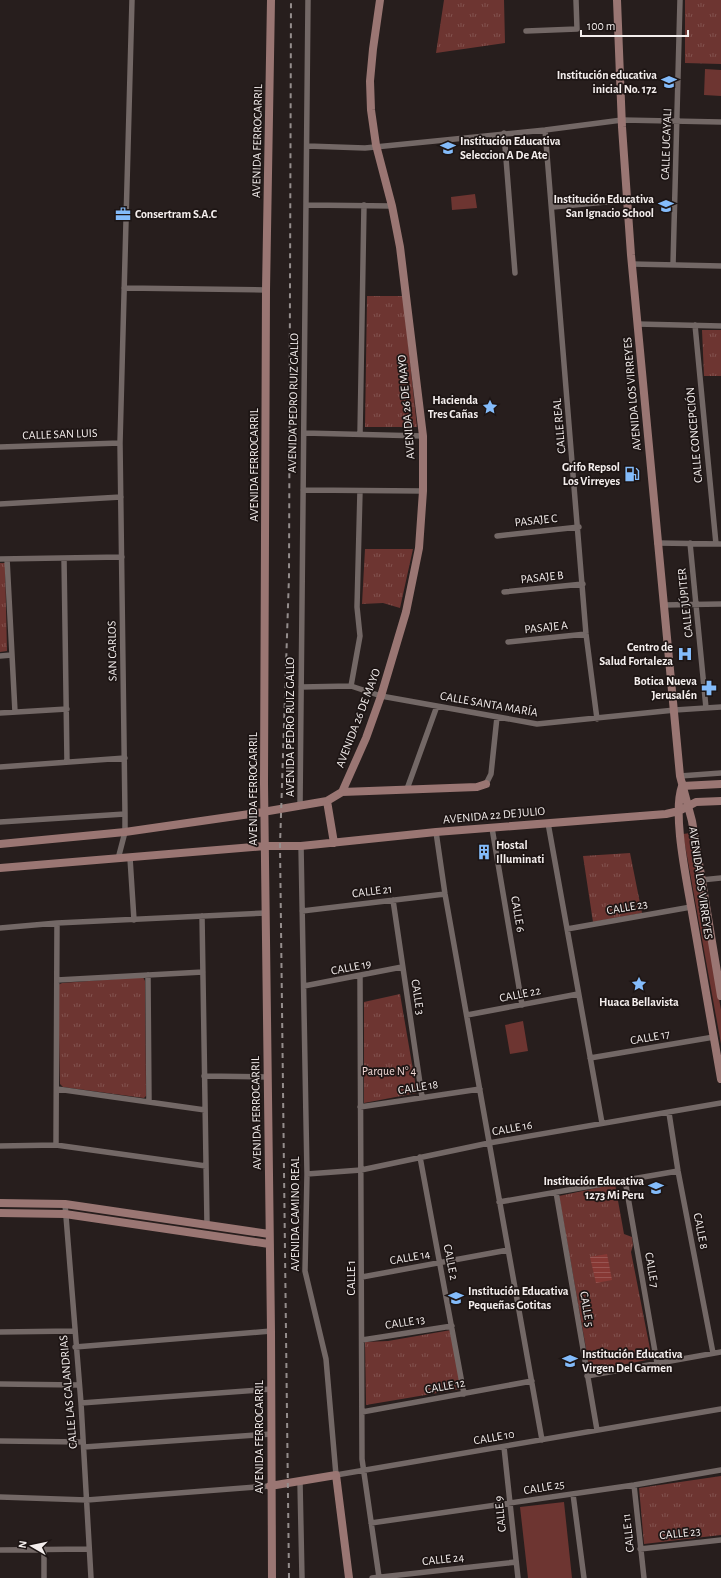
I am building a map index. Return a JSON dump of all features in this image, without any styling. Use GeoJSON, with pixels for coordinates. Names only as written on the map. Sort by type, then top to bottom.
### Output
{"type":"FeatureCollection","features":[{"type":"Feature","properties":{"kind":"street","name":"SAN CARLOS"},"geometry":{"type":"LineString","coordinates":[[118,858],[125,832],[120,443],[132,0]]}},
{"type":"Feature","properties":{"kind":"street","name":"AVENIDA FERROCARRIL"},"geometry":{"type":"LineString","coordinates":[[271,0],[266,290],[264,812],[272,1389],[270,1486],[272,1578]]}},
{"type":"Feature","properties":{"kind":"street","name":"AVENIDA PEDRO RUIZ GALLO"},"geometry":{"type":"LineString","coordinates":[[300,806],[308,0]]}},
{"type":"Feature","properties":{"kind":"street","name":"AVENIDA 26 DE MAYO"},"geometry":{"type":"LineString","coordinates":[[342,792],[366,738],[381,696],[406,612],[419,548],[423,491],[423,436],[400,247],[392,206],[376,145],[371,110],[370,81],[380,0]]}},
{"type":"Feature","properties":{"kind":"street"},"geometry":{"type":"LineString","coordinates":[[526,31],[577,29],[576,0]]}},
{"type":"Feature","properties":{"kind":"street","name":"AVENIDA LOS VIRREYES"},"geometry":{"type":"LineString","coordinates":[[617,0],[622,120],[632,264],[680,776],[688,805],[721,996]]}},
{"type":"Feature","properties":{"kind":"street","name":"CALLE UCAYALI"},"geometry":{"type":"LineString","coordinates":[[673,265],[680,0]]}},
{"type":"Feature","properties":{"kind":"street"},"geometry":{"type":"LineString","coordinates":[[307,146],[365,148],[376,145],[545,130],[622,120],[721,122]]}},
{"type":"Feature","properties":{"kind":"street","name":"CALLE REAL"},"geometry":{"type":"LineString","coordinates":[[545,130],[579,527],[586,634],[597,719]]}},
{"type":"Feature","properties":{"kind":"street"},"geometry":{"type":"LineString","coordinates":[[504,133],[516,273]]}},
{"type":"Feature","properties":{"kind":"street"},"geometry":{"type":"LineString","coordinates":[[552,207],[627,200]]}},
{"type":"Feature","properties":{"kind":"street"},"geometry":{"type":"LineString","coordinates":[[306,205],[392,206]]}},
{"type":"Feature","properties":{"kind":"street"},"geometry":{"type":"LineString","coordinates":[[360,434],[364,205]]}},
{"type":"Feature","properties":{"kind":"street"},"geometry":{"type":"LineString","coordinates":[[632,264],[721,266]]}},
{"type":"Feature","properties":{"kind":"street"},"geometry":{"type":"LineString","coordinates":[[124,288],[266,290]]}},
{"type":"Feature","properties":{"kind":"street"},"geometry":{"type":"LineString","coordinates":[[637,324],[721,326]]}},
{"type":"Feature","properties":{"kind":"street","name":"CALLE CONCEPCIÓN"},"geometry":{"type":"LineString","coordinates":[[695,325],[718,544]]}},
{"type":"Feature","properties":{"kind":"street"},"geometry":{"type":"LineString","coordinates":[[304,433],[423,436]]}},
{"type":"Feature","properties":{"kind":"street","name":"CALLE SAN LUIS"},"geometry":{"type":"LineString","coordinates":[[0,447],[120,443]]}},
{"type":"Feature","properties":{"kind":"street"},"geometry":{"type":"LineString","coordinates":[[303,490],[360,492],[423,491]]}},
{"type":"Feature","properties":{"kind":"street"},"geometry":{"type":"LineString","coordinates":[[350,686],[360,636],[357,607],[360,492]]}},
{"type":"Feature","properties":{"kind":"street"},"geometry":{"type":"LineString","coordinates":[[0,504],[121,497]]}},
{"type":"Feature","properties":{"kind":"street","name":"PASAJE C"},"geometry":{"type":"LineString","coordinates":[[497,536],[579,527]]}},
{"type":"Feature","properties":{"kind":"street"},"geometry":{"type":"LineString","coordinates":[[657,543],[718,544]]}},
{"type":"Feature","properties":{"kind":"street","name":"CALLE JÚPITER"},"geometry":{"type":"LineString","coordinates":[[690,543],[706,708]]}},
{"type":"Feature","properties":{"kind":"street"},"geometry":{"type":"LineString","coordinates":[[0,559],[122,557]]}},
{"type":"Feature","properties":{"kind":"street"},"geometry":{"type":"LineString","coordinates":[[64,558],[67,762]]}},
{"type":"Feature","properties":{"kind":"street"},"geometry":{"type":"LineString","coordinates":[[7,559],[15,712]]}},
{"type":"Feature","properties":{"kind":"street","name":"PASAJE B"},"geometry":{"type":"LineString","coordinates":[[504,592],[583,584]]}},
{"type":"Feature","properties":{"kind":"street"},"geometry":{"type":"LineString","coordinates":[[663,605],[721,604]]}},
{"type":"Feature","properties":{"kind":"street","name":"PASAJE A"},"geometry":{"type":"LineString","coordinates":[[508,642],[586,634]]}},
{"type":"Feature","properties":{"kind":"street"},"geometry":{"type":"LineString","coordinates":[[0,656],[12,655]]}},
{"type":"Feature","properties":{"kind":"street","name":"CALLE SANTA MARÍA"},"geometry":{"type":"LineString","coordinates":[[301,687],[350,686],[381,696],[537,724],[675,710],[721,707]]}},
{"type":"Feature","properties":{"kind":"street"},"geometry":{"type":"LineString","coordinates":[[407,789],[437,706]]}},
{"type":"Feature","properties":{"kind":"street"},"geometry":{"type":"LineString","coordinates":[[0,713],[67,709]]}},
{"type":"Feature","properties":{"kind":"street"},"geometry":{"type":"LineString","coordinates":[[0,844],[125,832],[264,812],[326,801],[342,792],[477,787],[486,784],[491,774],[497,717]]}},
{"type":"Feature","properties":{"kind":"street"},"geometry":{"type":"LineString","coordinates":[[0,767],[125,758]]}},
{"type":"Feature","properties":{"kind":"street"},"geometry":{"type":"LineString","coordinates":[[680,776],[721,773]]}},
{"type":"Feature","properties":{"kind":"street"},"geometry":{"type":"LineString","coordinates":[[682,786],[721,784]]}},
{"type":"Feature","properties":{"kind":"street","name":"AVENIDA LOS VIRREYES"},"geometry":{"type":"LineString","coordinates":[[682,786],[678,796],[685,868],[721,1079]]}},
{"type":"Feature","properties":{"kind":"street"},"geometry":{"type":"LineString","coordinates":[[326,801],[334,843]]}},
{"type":"Feature","properties":{"kind":"street"},"geometry":{"type":"LineString","coordinates":[[688,805],[696,802],[721,801]]}},
{"type":"Feature","properties":{"kind":"street","name":"AVENIDA 22 DE JULIO"},"geometry":{"type":"LineString","coordinates":[[0,868],[265,846],[301,846],[436,832],[666,814],[679,811],[688,805]]}},
{"type":"Feature","properties":{"kind":"street"},"geometry":{"type":"LineString","coordinates":[[0,822],[125,814]]}},
{"type":"Feature","properties":{"kind":"street"},"geometry":{"type":"LineString","coordinates":[[548,823],[602,1123]]}},
{"type":"Feature","properties":{"kind":"street","name":"CALLE 6"},"geometry":{"type":"LineString","coordinates":[[492,828],[522,1005]]}},
{"type":"Feature","properties":{"kind":"street"},"geometry":{"type":"LineString","coordinates":[[436,832],[466,1015],[542,1440]]}},
{"type":"Feature","properties":{"kind":"street","name":"AVENIDA CAMINO REAL"},"geometry":{"type":"LineString","coordinates":[[301,846],[307,1174],[305,1271],[326,1359],[336,1475],[349,1578]]}},
{"type":"Feature","properties":{"kind":"street"},"geometry":{"type":"LineString","coordinates":[[130,858],[134,920]]}},
{"type":"Feature","properties":{"kind":"street"},"geometry":{"type":"LineString","coordinates":[[701,880],[721,878]]}},
{"type":"Feature","properties":{"kind":"street","name":"CALLE 21"},"geometry":{"type":"LineString","coordinates":[[302,911],[445,894]]}},
{"type":"Feature","properties":{"kind":"street","name":"CALLE 3"},"geometry":{"type":"LineString","coordinates":[[393,900],[422,1097]]}},
{"type":"Feature","properties":{"kind":"street","name":"CALLE 23"},"geometry":{"type":"LineString","coordinates":[[567,929],[691,907]]}},
{"type":"Feature","properties":{"kind":"street"},"geometry":{"type":"LineString","coordinates":[[0,928],[57,923],[266,913]]}},
{"type":"Feature","properties":{"kind":"street"},"geometry":{"type":"LineString","coordinates":[[202,916],[207,1224]]}},
{"type":"Feature","properties":{"kind":"street"},"geometry":{"type":"LineString","coordinates":[[56,1146],[57,923]]}},
{"type":"Feature","properties":{"kind":"street","name":"CALLE 19"},"geometry":{"type":"LineString","coordinates":[[304,986],[360,977],[402,968]]}},
{"type":"Feature","properties":{"kind":"street"},"geometry":{"type":"LineString","coordinates":[[57,980],[203,972]]}},
{"type":"Feature","properties":{"kind":"street"},"geometry":{"type":"LineString","coordinates":[[148,975],[149,1102]]}},
{"type":"Feature","properties":{"kind":"street","name":"CALLE 1"},"geometry":{"type":"LineString","coordinates":[[360,977],[362,1412],[364,1471],[379,1577]]}},
{"type":"Feature","properties":{"kind":"street","name":"CALLE 22"},"geometry":{"type":"LineString","coordinates":[[466,1015],[578,994]]}},
{"type":"Feature","properties":{"kind":"street","name":"CALLE 17"},"geometry":{"type":"LineString","coordinates":[[590,1058],[714,1037]]}},
{"type":"Feature","properties":{"kind":"street"},"geometry":{"type":"LineString","coordinates":[[204,1076],[268,1077]]}},
{"type":"Feature","properties":{"kind":"street"},"geometry":{"type":"LineString","coordinates":[[57,1089],[205,1110]]}},
{"type":"Feature","properties":{"kind":"street","name":"CALLE 18"},"geometry":{"type":"LineString","coordinates":[[360,1108],[480,1089]]}},
{"type":"Feature","properties":{"kind":"street","name":"CALLE 16"},"geometry":{"type":"LineString","coordinates":[[307,1174],[361,1170],[489,1143],[721,1103]]}},
{"type":"Feature","properties":{"kind":"street","name":"CALLE 8"},"geometry":{"type":"LineString","coordinates":[[669,1113],[678,1171],[713,1353]]}},
{"type":"Feature","properties":{"kind":"street"},"geometry":{"type":"LineString","coordinates":[[0,1146],[56,1146],[206,1166]]}},
{"type":"Feature","properties":{"kind":"street","name":"CALLE 2"},"geometry":{"type":"LineString","coordinates":[[420,1157],[464,1394]]}},
{"type":"Feature","properties":{"kind":"street"},"geometry":{"type":"LineString","coordinates":[[499,1202],[678,1171]]}},
{"type":"Feature","properties":{"kind":"street","name":"CALLE 7"},"geometry":{"type":"LineString","coordinates":[[625,1180],[657,1363]]}},
{"type":"Feature","properties":{"kind":"street","name":"CALLE 5"},"geometry":{"type":"LineString","coordinates":[[556,1192],[597,1430]]}},
{"type":"Feature","properties":{"kind":"street"},"geometry":{"type":"LineString","coordinates":[[0,1203],[65,1204],[269,1234]]}},
{"type":"Feature","properties":{"kind":"street","name":"CALLE LAS CALANDRIAS"},"geometry":{"type":"LineString","coordinates":[[65,1204],[74,1331],[81,1403],[91,1578]]}},
{"type":"Feature","properties":{"kind":"street"},"geometry":{"type":"LineString","coordinates":[[0,1213],[65,1214],[269,1244]]}},
{"type":"Feature","properties":{"kind":"street","name":"CALLE 14"},"geometry":{"type":"LineString","coordinates":[[362,1277],[508,1250]]}},
{"type":"Feature","properties":{"kind":"street","name":"CALLE 13"},"geometry":{"type":"LineString","coordinates":[[362,1340],[452,1326]]}},
{"type":"Feature","properties":{"kind":"street"},"geometry":{"type":"LineString","coordinates":[[0,1332],[74,1331]]}},
{"type":"Feature","properties":{"kind":"street"},"geometry":{"type":"LineString","coordinates":[[76,1347],[271,1331]]}},
{"type":"Feature","properties":{"kind":"street"},"geometry":{"type":"LineString","coordinates":[[588,1376],[721,1352]]}},
{"type":"Feature","properties":{"kind":"street","name":"CALLE 12"},"geometry":{"type":"LineString","coordinates":[[362,1412],[532,1381]]}},
{"type":"Feature","properties":{"kind":"street"},"geometry":{"type":"LineString","coordinates":[[0,1384],[79,1386]]}},
{"type":"Feature","properties":{"kind":"street"},"geometry":{"type":"LineString","coordinates":[[81,1403],[272,1389]]}},
{"type":"Feature","properties":{"kind":"street","name":"CALLE 10"},"geometry":{"type":"LineString","coordinates":[[270,1486],[597,1430],[721,1411]]}},
{"type":"Feature","properties":{"kind":"street"},"geometry":{"type":"LineString","coordinates":[[0,1441],[83,1445],[271,1434]]}},
{"type":"Feature","properties":{"kind":"street","name":"CALLE 9"},"geometry":{"type":"LineString","coordinates":[[504,1447],[518,1578]]}},
{"type":"Feature","properties":{"kind":"street","name":"CALLE 25"},"geometry":{"type":"LineString","coordinates":[[371,1523],[510,1504],[721,1470]]}},
{"type":"Feature","properties":{"kind":"street"},"geometry":{"type":"LineString","coordinates":[[300,1482],[302,1578]]}},
{"type":"Feature","properties":{"kind":"street","name":"CALLE 11"},"geometry":{"type":"LineString","coordinates":[[634,1485],[644,1578]]}},
{"type":"Feature","properties":{"kind":"street"},"geometry":{"type":"LineString","coordinates":[[0,1497],[87,1500],[270,1486]]}},
{"type":"Feature","properties":{"kind":"street"},"geometry":{"type":"LineString","coordinates":[[573,1494],[584,1578]]}},
{"type":"Feature","properties":{"kind":"street","name":"CALLE 23"},"geometry":{"type":"LineString","coordinates":[[640,1548],[721,1540]]}},
{"type":"Feature","properties":{"kind":"street"},"geometry":{"type":"LineString","coordinates":[[44,1549],[44,1578]]}},
{"type":"Feature","properties":{"kind":"street"},"geometry":{"type":"LineString","coordinates":[[0,1550],[89,1549]]}},
{"type":"Feature","properties":{"kind":"street","name":"CALLE 24"},"geometry":{"type":"LineString","coordinates":[[372,1578],[516,1562]]}},
{"type":"Feature","properties":{"kind":"green space"},"geometry":{"type":"Polygon","coordinates":[[[444,0],[504,0],[505,43],[436,53],[444,0]]]}},
{"type":"Feature","properties":{"kind":"green space"},"geometry":{"type":"Polygon","coordinates":[[[685,0],[721,0],[721,64],[685,63],[685,0]]]}},
{"type":"Feature","properties":{"kind":"green space"},"geometry":{"type":"Polygon","coordinates":[[[705,69],[721,70],[721,96],[704,95],[705,69]]]}},
{"type":"Feature","properties":{"kind":"green space"},"geometry":{"type":"Polygon","coordinates":[[[475,194],[477,208],[452,210],[451,197],[475,194]]]}},
{"type":"Feature","properties":{"kind":"green space"},"geometry":{"type":"Polygon","coordinates":[[[367,296],[403,296],[417,427],[365,427],[367,296]]]}},
{"type":"Feature","properties":{"kind":"green space"},"geometry":{"type":"Polygon","coordinates":[[[702,330],[721,330],[721,376],[704,376],[702,330]]]}},
{"type":"Feature","properties":{"kind":"green space"},"geometry":{"type":"Polygon","coordinates":[[[365,549],[413,549],[400,608],[383,603],[362,604],[365,549]]]}},
{"type":"Feature","properties":{"kind":"green space"},"geometry":{"type":"Polygon","coordinates":[[[0,563],[5,563],[7,651],[0,652],[0,563]]]}},
{"type":"Feature","properties":{"kind":"green space"},"geometry":{"type":"Polygon","coordinates":[[[690,833],[721,1010],[721,1044],[683,834],[690,833]]]}},
{"type":"Feature","properties":{"kind":"green space"},"geometry":{"type":"Polygon","coordinates":[[[630,853],[642,913],[593,922],[583,856],[630,853]]]}},
{"type":"Feature","properties":{"kind":"green space"},"geometry":{"type":"Polygon","coordinates":[[[143,977],[145,981],[146,1096],[144,1098],[63,1087],[60,1084],[58,985],[62,983],[143,977]]]}},
{"type":"Feature","properties":{"kind":"green space","name":"Parque N° 4"},"geometry":{"type":"Polygon","coordinates":[[[400,994],[417,1093],[364,1103],[364,1002],[400,994]]]}},
{"type":"Feature","properties":{"kind":"green space"},"geometry":{"type":"Polygon","coordinates":[[[523,1021],[528,1051],[510,1054],[505,1025],[523,1021]]]}},
{"type":"Feature","properties":{"kind":"green space"},"geometry":{"type":"Polygon","coordinates":[[[615,1184],[624,1234],[632,1237],[633,1245],[631,1252],[652,1359],[590,1371],[559,1196],[615,1184]]]}},
{"type":"Feature","properties":{"kind":"green space"},"geometry":{"type":"Polygon","coordinates":[[[451,1330],[461,1389],[366,1405],[365,1342],[388,1341],[451,1330]]]}},
{"type":"Feature","properties":{"kind":"green space"},"geometry":{"type":"Polygon","coordinates":[[[721,1476],[721,1535],[644,1544],[639,1488],[721,1476]]]}},
{"type":"Feature","properties":{"kind":"green space"},"geometry":{"type":"Polygon","coordinates":[[[564,1502],[572,1578],[528,1578],[520,1507],[564,1502]]]}},
{"type":"Feature","properties":{"kind":"shaded area"},"geometry":{"type":"Polygon","coordinates":[[[607,1254],[612,1280],[596,1283],[590,1257],[607,1254]]]}},
{"type":"Feature","properties":{"kind":"railway"},"geometry":{"type":"LineString","coordinates":[[289,1578],[280,845],[289,576],[291,0]]}},
{"type":"Feature","properties":{"kind":"place","name":"Institución educativa inicial No. 172"},"geometry":{"type":"Point","coordinates":[669,82]}},
{"type":"Feature","properties":{"kind":"place","name":"Institución Educativa Seleccion A De Ate"},"geometry":{"type":"Point","coordinates":[448,148]}},
{"type":"Feature","properties":{"kind":"place","name":"Institución Educativa San Ignacio School"},"geometry":{"type":"Point","coordinates":[666,206]}},
{"type":"Feature","properties":{"kind":"place","name":"Consertram S.A.C"},"geometry":{"type":"Point","coordinates":[123,214]}},
{"type":"Feature","properties":{"kind":"place","name":"Hacienda Tres Cañas"},"geometry":{"type":"Point","coordinates":[490,407]}},
{"type":"Feature","properties":{"kind":"place","name":"Grifo Repsol Los Virreyes"},"geometry":{"type":"Point","coordinates":[632,474]}},
{"type":"Feature","properties":{"kind":"place","name":"Centro de Salud Fortaleza"},"geometry":{"type":"Point","coordinates":[685,654]}},
{"type":"Feature","properties":{"kind":"place","name":"Botica Nueva Jerusalén"},"geometry":{"type":"Point","coordinates":[709,688]}},
{"type":"Feature","properties":{"kind":"place","name":"Hostal Illuminati"},"geometry":{"type":"Point","coordinates":[484,852]}},
{"type":"Feature","properties":{"kind":"place","name":"Huaca Bellavista"},"geometry":{"type":"Point","coordinates":[639,984]}},
{"type":"Feature","properties":{"kind":"place","name":"Institución Educativa 1273 Mi Peru"},"geometry":{"type":"Point","coordinates":[656,1188]}},
{"type":"Feature","properties":{"kind":"place","name":"Institución Educativa Pequeñas Gotitas"},"geometry":{"type":"Point","coordinates":[456,1298]}},
{"type":"Feature","properties":{"kind":"place","name":"Institución Educativa Virgen Del Carmen"},"geometry":{"type":"Point","coordinates":[570,1361]}}]}
